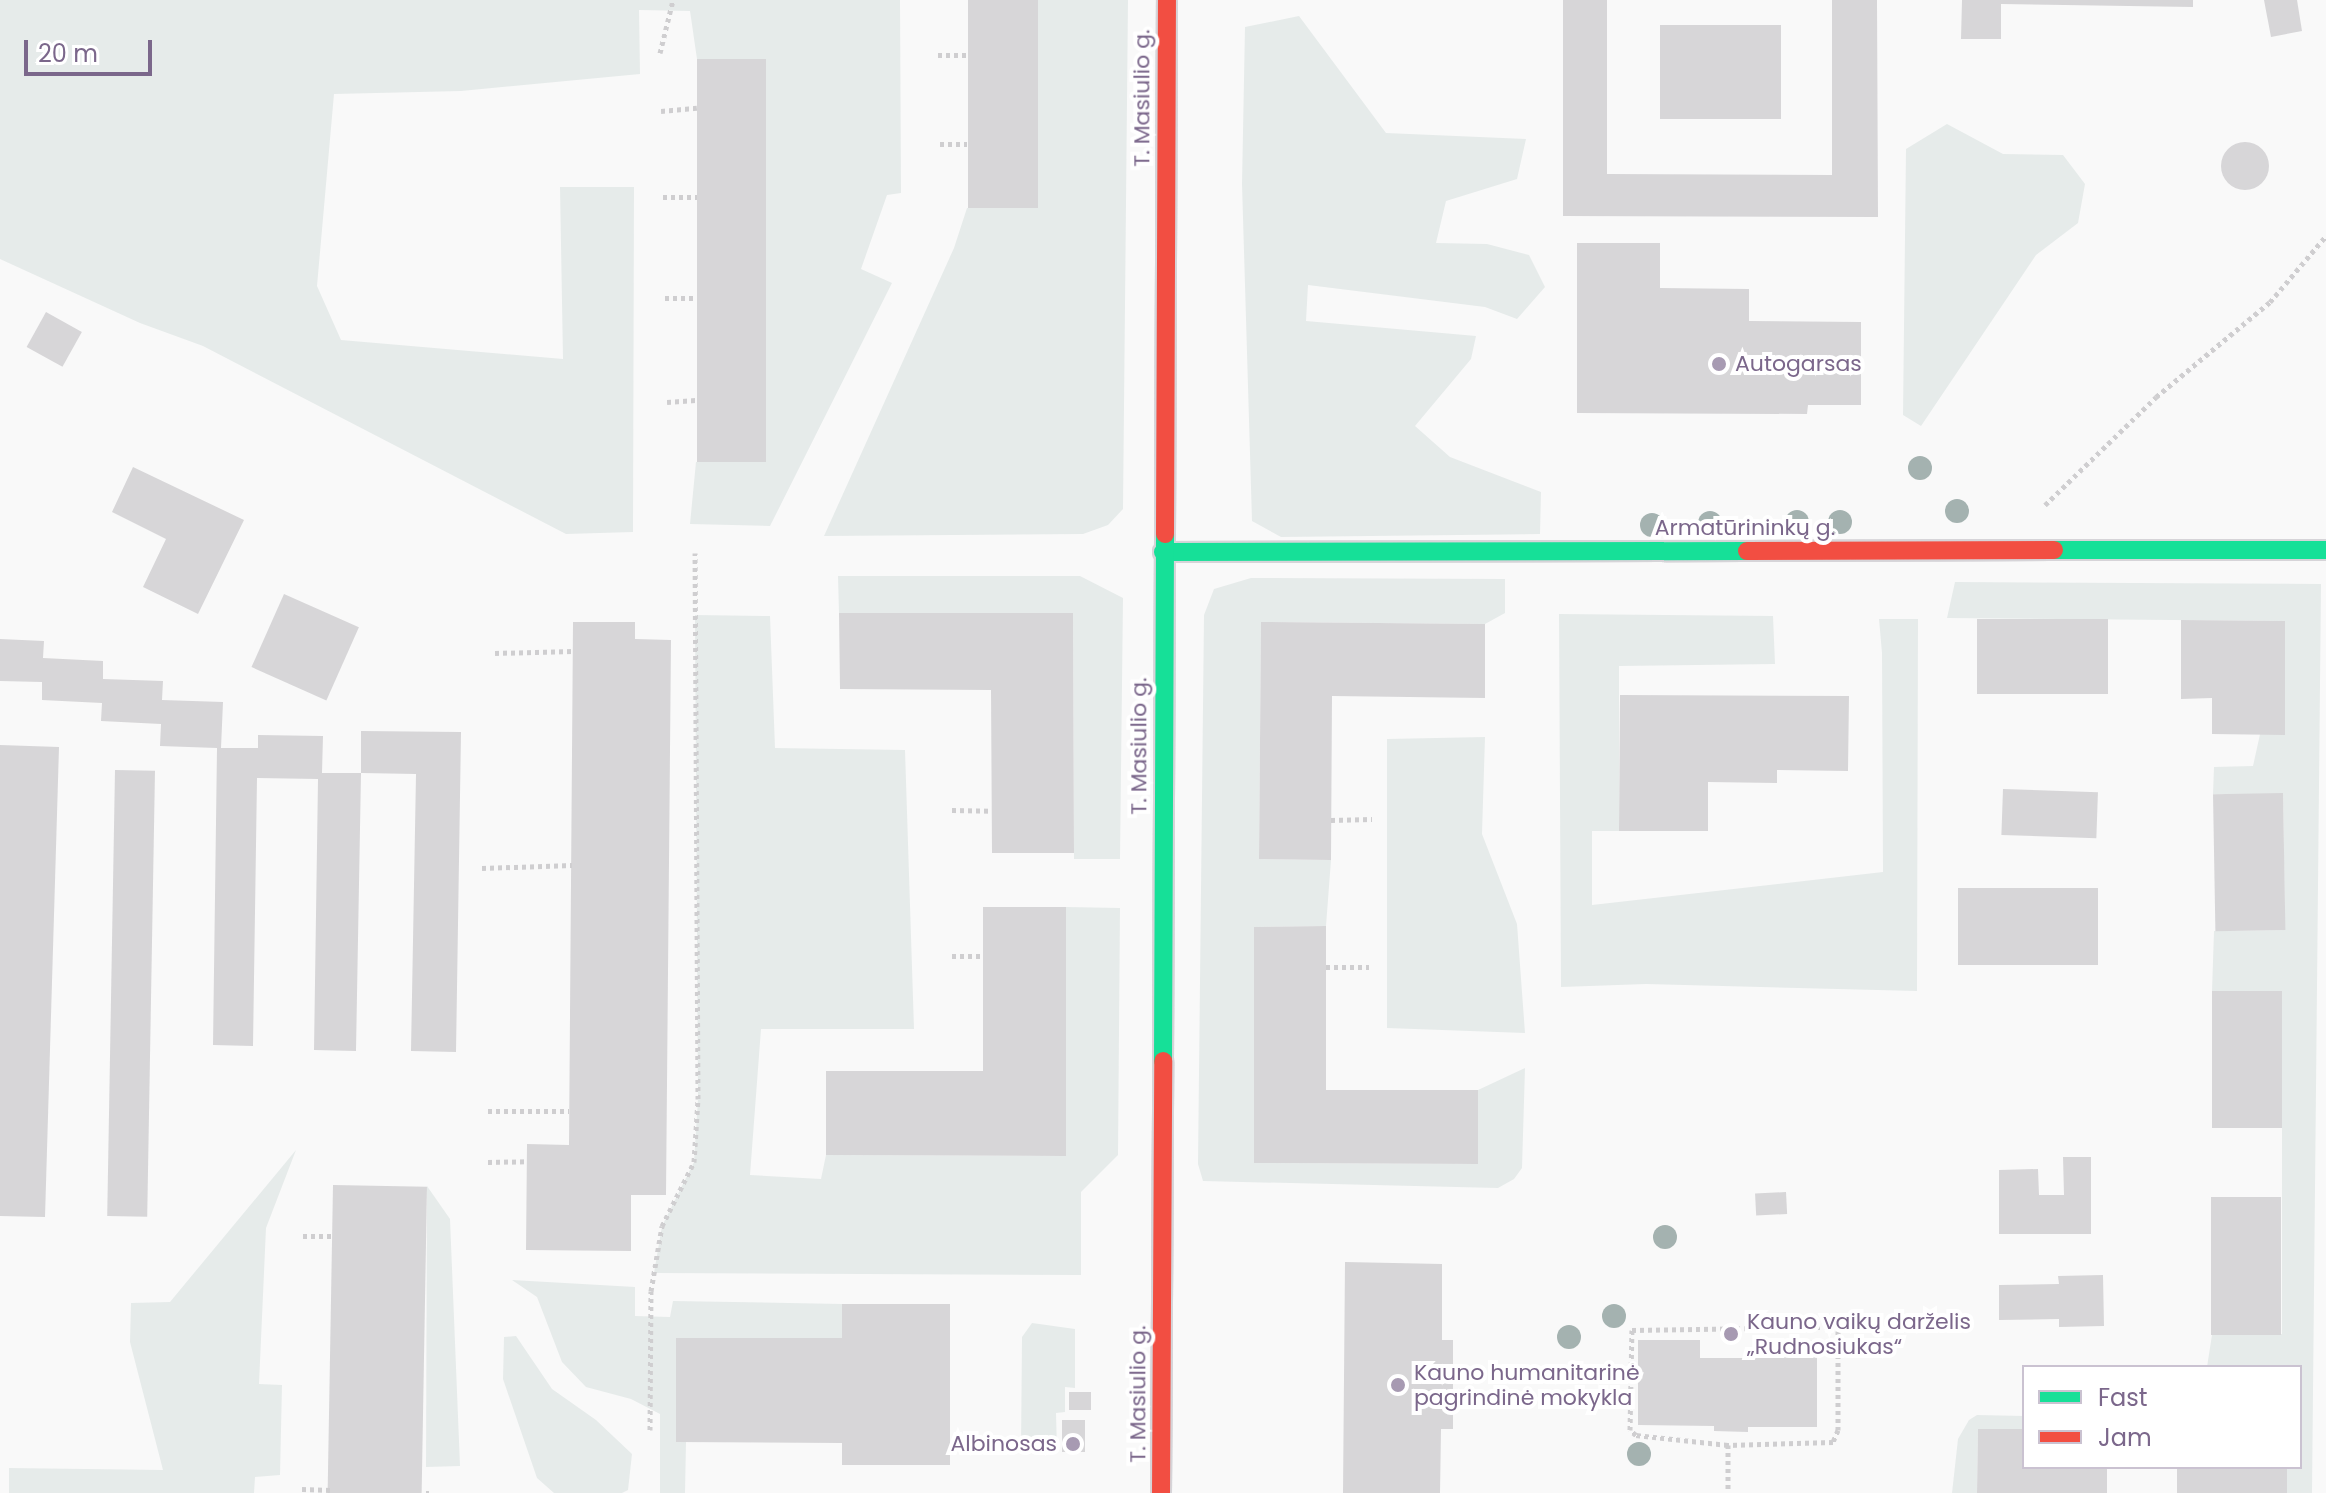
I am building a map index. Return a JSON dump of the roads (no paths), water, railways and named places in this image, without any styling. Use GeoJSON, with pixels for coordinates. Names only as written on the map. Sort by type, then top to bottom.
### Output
{"type":"FeatureCollection","features":[{"type":"Feature","properties":{"kind":"main road","name":"T. Masiulio g."},"geometry":{"type":"LineString","coordinates":[[1161,1493],[1167,0]]}},
{"type":"Feature","properties":{"kind":"main road","name":"Armatūrininkų g."},"geometry":{"type":"LineString","coordinates":[[1163,552],[2326,550]]}},
{"type":"Feature","properties":{"kind":"place","name":"Autogarsas"},"geometry":{"type":"Point","coordinates":[1719,364]}},
{"type":"Feature","properties":{"kind":"place","name":"Kauno vaikų darželis „Rudnosiukas“"},"geometry":{"type":"Point","coordinates":[1731,1334]}},
{"type":"Feature","properties":{"kind":"place","name":"Kauno humanitarinė pagrindinė mokykla"},"geometry":{"type":"Point","coordinates":[1398,1385]}},
{"type":"Feature","properties":{"kind":"place","name":"Albinosas"},"geometry":{"type":"Point","coordinates":[1073,1444]}}]}
